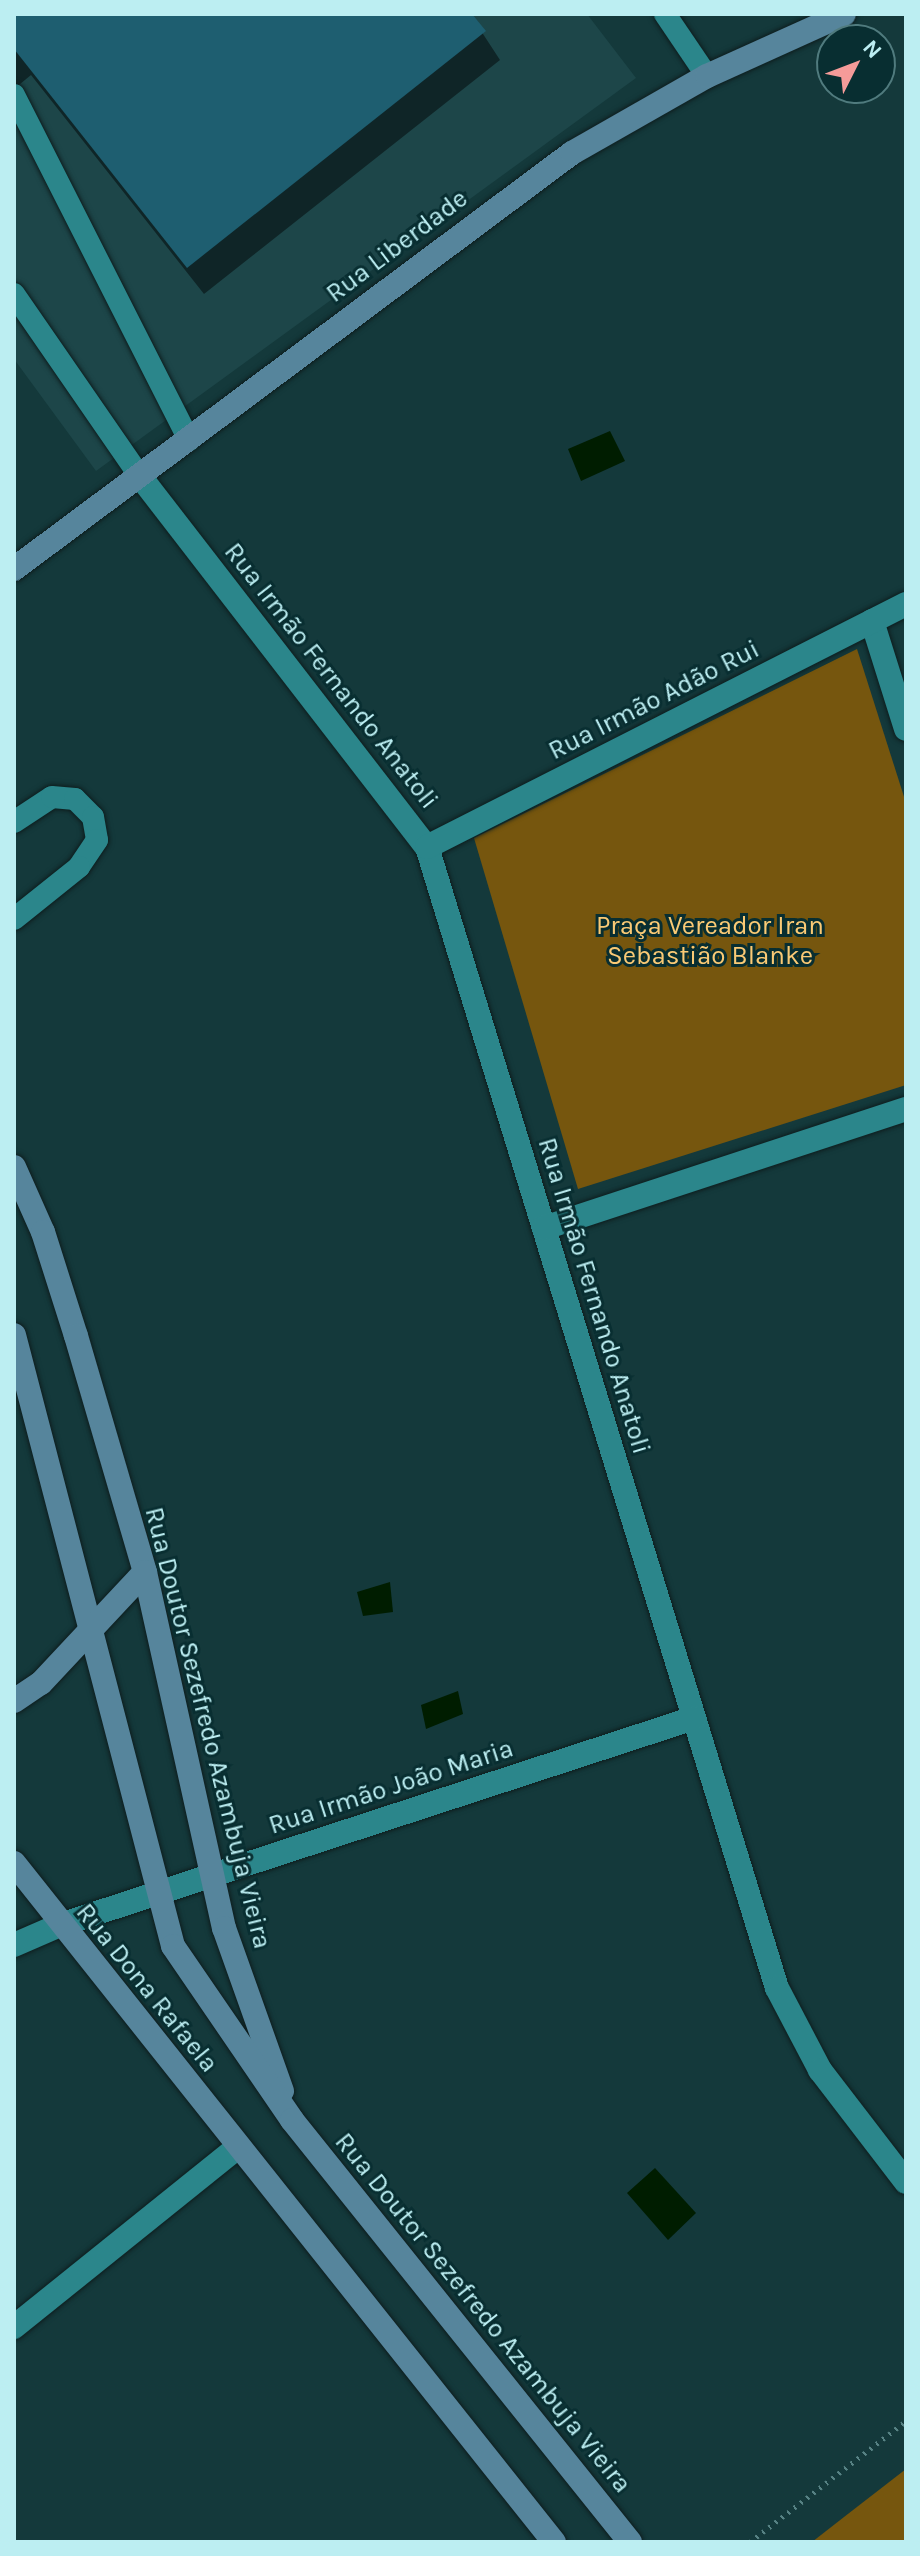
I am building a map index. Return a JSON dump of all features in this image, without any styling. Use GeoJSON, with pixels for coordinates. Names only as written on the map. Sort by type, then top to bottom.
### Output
{"type":"FeatureCollection","features":[{"type":"Feature","properties":{"kind":"main road","name":"Rua Liberdade"},"geometry":{"type":"LineString","coordinates":[[14,569],[189,440],[519,188],[707,76],[844,14]]}},
{"type":"Feature","properties":{"kind":"main road","name":"Rua Doutor Sezefredo Azambuja Vieira"},"geometry":{"type":"LineString","coordinates":[[14,1167],[43,1232],[145,1572],[210,1875],[292,2120]]}},
{"type":"Feature","properties":{"kind":"main road","name":"Rua Doutor Sezefredo Azambuja Vieira"},"geometry":{"type":"LineString","coordinates":[[14,1335],[156,1893],[173,1946],[292,2120],[630,2542]]}},
{"type":"Feature","properties":{"kind":"main road"},"geometry":{"type":"LineString","coordinates":[[14,1701],[41,1683],[145,1572]]}},
{"type":"Feature","properties":{"kind":"main road","name":"Rua Dona Rafaela"},"geometry":{"type":"LineString","coordinates":[[14,1863],[238,2147]]}},
{"type":"Feature","properties":{"kind":"main road"},"geometry":{"type":"LineString","coordinates":[[238,2147],[554,2542]]}},
{"type":"Feature","properties":{"kind":"street","name":"Rua Irmão Fernando Anatoli"},"geometry":{"type":"LineString","coordinates":[[139,475],[427,847],[777,1988],[820,2070],[906,2182]]}},
{"type":"Feature","properties":{"kind":"street","name":"Rua Irmão Adão Rui"},"geometry":{"type":"LineString","coordinates":[[427,847],[906,604]]}},
{"type":"Feature","properties":{"kind":"street"},"geometry":{"type":"LineString","coordinates":[[872,621],[906,729]]}},
{"type":"Feature","properties":{"kind":"street"},"geometry":{"type":"LineString","coordinates":[[544,1228],[906,1109]]}},
{"type":"Feature","properties":{"kind":"street","name":"Rua Irmão João Maria"},"geometry":{"type":"LineString","coordinates":[[14,1945],[60,1925],[694,1718]]}},
{"type":"Feature","properties":{"kind":"street"},"geometry":{"type":"LineString","coordinates":[[14,2327],[238,2147]]}},
{"type":"Feature","properties":{"kind":"lane"},"geometry":{"type":"LineString","coordinates":[[665,14],[707,76]]}},
{"type":"Feature","properties":{"kind":"lane"},"geometry":{"type":"LineString","coordinates":[[14,95],[189,440]]}},
{"type":"Feature","properties":{"kind":"lane"},"geometry":{"type":"LineString","coordinates":[[14,294],[139,475]]}},
{"type":"Feature","properties":{"kind":"lane"},"geometry":{"type":"LineString","coordinates":[[14,822],[52,797],[75,799],[93,817],[97,840],[79,867],[14,919]]}},
{"type":"Feature","properties":{"kind":"path"},"geometry":{"type":"LineString","coordinates":[[750,2542],[906,2421]]}},
{"type":"Feature","properties":{"kind":"shaded area"},"geometry":{"type":"Polygon","coordinates":[[[14,14],[587,14],[636,78],[96,471],[14,359],[14,14]]]}},
{"type":"Feature","properties":{"kind":"shaded area"},"geometry":{"type":"Polygon","coordinates":[[[610,431],[625,461],[581,481],[568,449],[610,431]]]}},
{"type":"Feature","properties":{"kind":"shaded area"},"geometry":{"type":"Polygon","coordinates":[[[390,1582],[393,1612],[363,1616],[357,1592],[390,1582]]]}},
{"type":"Feature","properties":{"kind":"shaded area"},"geometry":{"type":"Polygon","coordinates":[[[458,1691],[463,1714],[426,1729],[421,1705],[458,1691]]]}},
{"type":"Feature","properties":{"kind":"shaded area"},"geometry":{"type":"Polygon","coordinates":[[[655,2168],[696,2213],[668,2240],[627,2193],[655,2168]]]}},
{"type":"Feature","properties":{"kind":"green space","name":"Praça Vereador Iran Sebastião Blanke"},"geometry":{"type":"Polygon","coordinates":[[[857,649],[906,803],[906,1085],[578,1189],[474,838],[857,649]]]}},
{"type":"Feature","properties":{"kind":"green space"},"geometry":{"type":"Polygon","coordinates":[[[906,2469],[906,2542],[812,2542],[844,2517],[906,2469]]]}},
{"type":"Feature","properties":{"kind":"building"},"geometry":{"type":"Polygon","coordinates":[[[14,14],[472,14],[486,31],[187,268],[14,49],[14,14]]]}}]}
